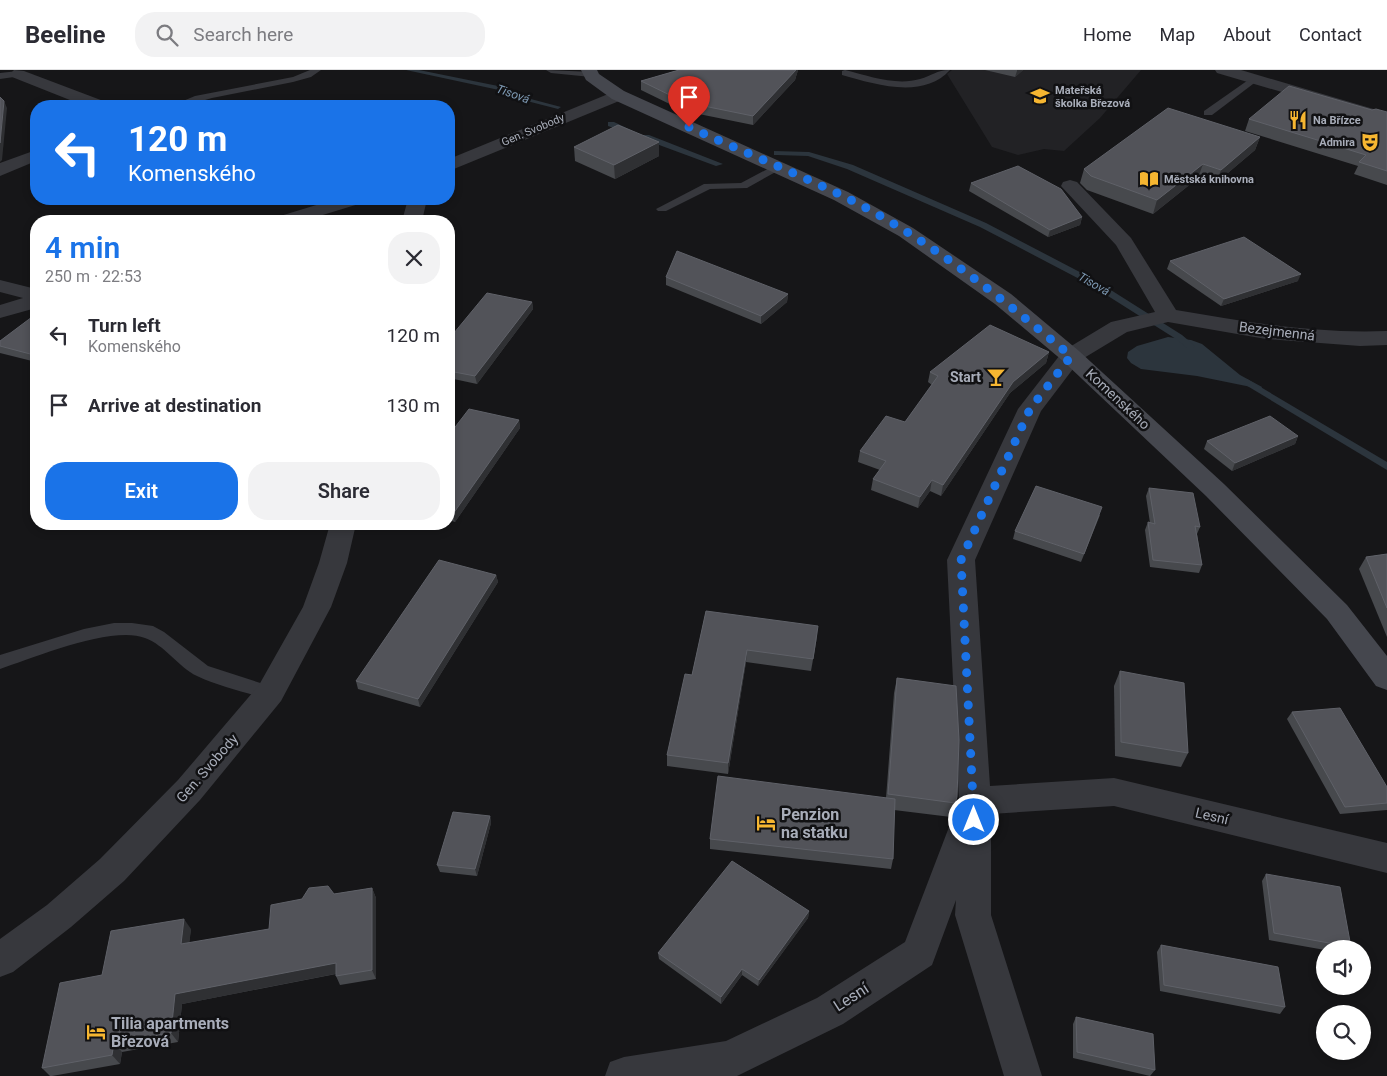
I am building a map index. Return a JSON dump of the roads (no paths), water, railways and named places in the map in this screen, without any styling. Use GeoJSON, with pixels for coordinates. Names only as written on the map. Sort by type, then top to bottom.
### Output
{"type":"FeatureCollection","features":[{"type":"Feature","properties":{"kind":"street"},"geometry":{"type":"LineString","coordinates":[[1223,70],[1384,117]]}},
{"type":"Feature","properties":{"kind":"street"},"geometry":{"type":"LineString","coordinates":[[13,72],[85,100]]}},
{"type":"Feature","properties":{"kind":"street","name":"Komenského"},"geometry":{"type":"LineString","coordinates":[[590,72],[618,95],[842,196],[906,232],[1003,299],[1071,356],[1214,490],[1337,612],[1387,678]]}},
{"type":"Feature","properties":{"kind":"street","name":"Gen. Svobody"},"geometry":{"type":"LineString","coordinates":[[455,163],[618,95]]}},
{"type":"Feature","properties":{"kind":"street"},"geometry":{"type":"LineString","coordinates":[[0,170],[30,157]]}},
{"type":"Feature","properties":{"kind":"street"},"geometry":{"type":"LineString","coordinates":[[1070,186],[1124,242],[1168,315]]}},
{"type":"Feature","properties":{"kind":"street"},"geometry":{"type":"LineString","coordinates":[[303,215],[336,205]]}},
{"type":"Feature","properties":{"kind":"street"},"geometry":{"type":"LineString","coordinates":[[0,286],[30,294]]}},
{"type":"Feature","properties":{"kind":"street"},"geometry":{"type":"LineString","coordinates":[[0,312],[30,303]]}},
{"type":"Feature","properties":{"kind":"street","name":"Bezejmenná"},"geometry":{"type":"LineString","coordinates":[[1071,356],[1119,327],[1168,315],[1266,332],[1360,339],[1387,338]]}},
{"type":"Feature","properties":{"kind":"street","name":"Lesní"},"geometry":{"type":"LineString","coordinates":[[1023,1076],[973,915],[975,801],[961,560],[1030,409],[1071,356]]}},
{"type":"Feature","properties":{"kind":"street","name":"Gen. Svobody"},"geometry":{"type":"LineString","coordinates":[[0,960],[59,916],[112,870],[189,790],[270,694],[317,608],[334,563],[342,530]]}},
{"type":"Feature","properties":{"kind":"street","name":"Lesní"},"geometry":{"type":"LineString","coordinates":[[975,801],[1114,792],[1387,858]]}},
{"type":"Feature","properties":{"kind":"street","name":"Lesní"},"geometry":{"type":"LineString","coordinates":[[624,1076],[729,1060],[830,1011],[919,953],[975,801]]}},
{"type":"Feature","properties":{"kind":"lane"},"geometry":{"type":"LineString","coordinates":[[196,100],[289,80],[311,74],[316,70]]}},
{"type":"Feature","properties":{"kind":"lane"},"geometry":{"type":"LineString","coordinates":[[551,70],[590,72]]}},
{"type":"Feature","properties":{"kind":"lane"},"geometry":{"type":"LineString","coordinates":[[845,73],[886,83],[914,84],[930,79],[945,70]]}},
{"type":"Feature","properties":{"kind":"lane"},"geometry":{"type":"LineString","coordinates":[[0,76],[13,72]]}},
{"type":"Feature","properties":{"kind":"lane"},"geometry":{"type":"LineString","coordinates":[[1208,113],[1254,79]]}},
{"type":"Feature","properties":{"kind":"lane"},"geometry":{"type":"LineString","coordinates":[[662,209],[708,186],[743,186],[777,167]]}},
{"type":"Feature","properties":{"kind":"lane"},"geometry":{"type":"LineString","coordinates":[[0,662],[84,635],[114,629],[132,629],[147,631],[158,636],[202,671],[270,694]]}},
{"type":"Feature","properties":{"kind":"waterway","name":"Tisová"},"geometry":{"type":"LineString","coordinates":[[409,70],[501,88],[525,99],[558,107]]}},
{"type":"Feature","properties":{"kind":"waterway","name":"Tisová"},"geometry":{"type":"LineString","coordinates":[[611,124],[631,132]]}},
{"type":"Feature","properties":{"kind":"waterway","name":"Tisová"},"geometry":{"type":"LineString","coordinates":[[646,137],[719,164]]}},
{"type":"Feature","properties":{"kind":"waterway","name":"Tisová"},"geometry":{"type":"LineString","coordinates":[[777,153],[809,154],[850,167],[983,225],[1092,282],[1179,337],[1190,346]]}},
{"type":"Feature","properties":{"kind":"waterway","name":"Tisová"},"geometry":{"type":"LineString","coordinates":[[1247,382],[1387,467]]}},
{"type":"Feature","properties":{"kind":"place","name":"Mateřská školka Březová"},"geometry":{"type":"Point","coordinates":[1040,96]}},
{"type":"Feature","properties":{"kind":"place","name":"Na Břízce"},"geometry":{"type":"Point","coordinates":[1298,120]}},
{"type":"Feature","properties":{"kind":"place","name":"Admira"},"geometry":{"type":"Point","coordinates":[1370,142]}},
{"type":"Feature","properties":{"kind":"place","name":"Městská knihovna"},"geometry":{"type":"Point","coordinates":[1149,179]}},
{"type":"Feature","properties":{"kind":"place","name":"Start"},"geometry":{"type":"Point","coordinates":[996,377]}},
{"type":"Feature","properties":{"kind":"place","name":"Penzion na statku"},"geometry":{"type":"Point","coordinates":[766,823]}},
{"type":"Feature","properties":{"kind":"place","name":"Tilia apartments Březová"},"geometry":{"type":"Point","coordinates":[96,1032]}}]}
